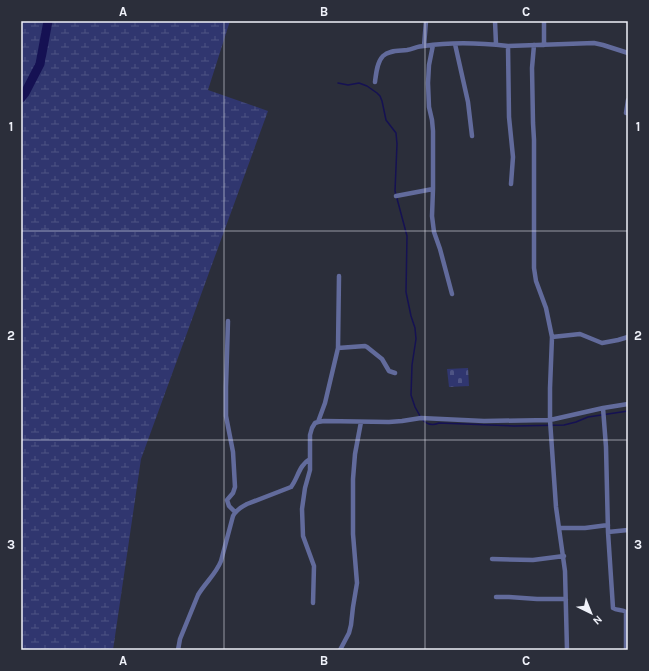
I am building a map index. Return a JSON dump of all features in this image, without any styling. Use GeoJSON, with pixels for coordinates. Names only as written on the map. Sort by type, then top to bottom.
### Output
{"type":"FeatureCollection","features":[{"type":"Feature","properties":{"kind":"street"},"geometry":{"type":"LineString","coordinates":[[424,46],[426,21]]}},
{"type":"Feature","properties":{"kind":"street"},"geometry":{"type":"LineString","coordinates":[[495,21],[496,44]]}},
{"type":"Feature","properties":{"kind":"street"},"geometry":{"type":"LineString","coordinates":[[544,21],[544,45]]}},
{"type":"Feature","properties":{"kind":"street"},"geometry":{"type":"LineString","coordinates":[[375,82],[376,72],[380,59],[383,56],[389,52],[424,46],[454,44],[496,44],[508,46],[594,43],[628,53]]}},
{"type":"Feature","properties":{"kind":"street"},"geometry":{"type":"LineString","coordinates":[[454,44],[468,102],[472,136]]}},
{"type":"Feature","properties":{"kind":"street"},"geometry":{"type":"LineString","coordinates":[[433,45],[429,65],[428,83],[429,107],[433,131],[432,216],[434,232],[452,294]]}},
{"type":"Feature","properties":{"kind":"street"},"geometry":{"type":"LineString","coordinates":[[534,45],[532,68],[534,140],[534,268],[538,288],[546,308],[552,337],[550,420],[556,508],[564,556],[567,650]]}},
{"type":"Feature","properties":{"kind":"street"},"geometry":{"type":"LineString","coordinates":[[508,46],[509,117],[513,157],[511,184]]}},
{"type":"Feature","properties":{"kind":"street"},"geometry":{"type":"LineString","coordinates":[[626,113],[628,100]]}},
{"type":"Feature","properties":{"kind":"street"},"geometry":{"type":"LineString","coordinates":[[396,196],[433,189]]}},
{"type":"Feature","properties":{"kind":"street"},"geometry":{"type":"LineString","coordinates":[[313,603],[313,564],[303,536],[302,508],[310,470],[310,435],[313,426],[318,422],[325,404],[338,348],[339,276]]}},
{"type":"Feature","properties":{"kind":"street"},"geometry":{"type":"LineString","coordinates":[[228,321],[226,416],[234,452],[235,486],[233,493],[227,500],[229,506],[235,512]]}},
{"type":"Feature","properties":{"kind":"street"},"geometry":{"type":"LineString","coordinates":[[552,337],[580,334],[602,343],[628,337]]}},
{"type":"Feature","properties":{"kind":"street"},"geometry":{"type":"LineString","coordinates":[[338,348],[367,347],[382,359],[389,372],[395,372]]}},
{"type":"Feature","properties":{"kind":"street"},"geometry":{"type":"LineString","coordinates":[[318,422],[397,422],[421,418],[484,421],[550,420],[628,404]]}},
{"type":"Feature","properties":{"kind":"street"},"geometry":{"type":"LineString","coordinates":[[603,408],[613,608],[615,610],[623,610],[626,613],[626,650]]}},
{"type":"Feature","properties":{"kind":"street"},"geometry":{"type":"LineString","coordinates":[[340,650],[351,625],[357,583],[353,534],[353,479],[355,454],[361,422]]}},
{"type":"Feature","properties":{"kind":"street"},"geometry":{"type":"LineString","coordinates":[[178,650],[180,639],[198,595],[219,567],[235,512],[247,504],[291,487],[300,470],[307,460],[310,459]]}},
{"type":"Feature","properties":{"kind":"street"},"geometry":{"type":"LineString","coordinates":[[560,528],[585,528],[608,525]]}},
{"type":"Feature","properties":{"kind":"street"},"geometry":{"type":"LineString","coordinates":[[608,532],[628,530]]}},
{"type":"Feature","properties":{"kind":"street"},"geometry":{"type":"LineString","coordinates":[[492,559],[533,560],[564,556]]}},
{"type":"Feature","properties":{"kind":"street"},"geometry":{"type":"LineString","coordinates":[[496,598],[566,598]]}},
{"type":"Feature","properties":{"kind":"green space"},"geometry":{"type":"Polygon","coordinates":[[[21,21],[230,21],[208,90],[268,111],[141,459],[113,650],[21,650],[21,21]]]}},
{"type":"Feature","properties":{"kind":"green space"},"geometry":{"type":"Polygon","coordinates":[[[468,368],[469,386],[449,387],[447,369],[468,368]]]}},
{"type":"Feature","properties":{"kind":"waterway"},"geometry":{"type":"LineString","coordinates":[[21,98],[40,64],[48,21]]}},
{"type":"Feature","properties":{"kind":"waterway"},"geometry":{"type":"LineString","coordinates":[[338,83],[348,85],[359,83],[367,86],[377,93],[382,101],[386,120],[396,133],[395,191],[407,236],[406,292],[415,328],[416,339],[412,365],[411,395],[420,416]]}},
{"type":"Feature","properties":{"kind":"waterway"},"geometry":{"type":"LineString","coordinates":[[422,419],[426,423],[432,425],[439,423],[514,426],[564,425],[588,417],[628,411]]}}]}
